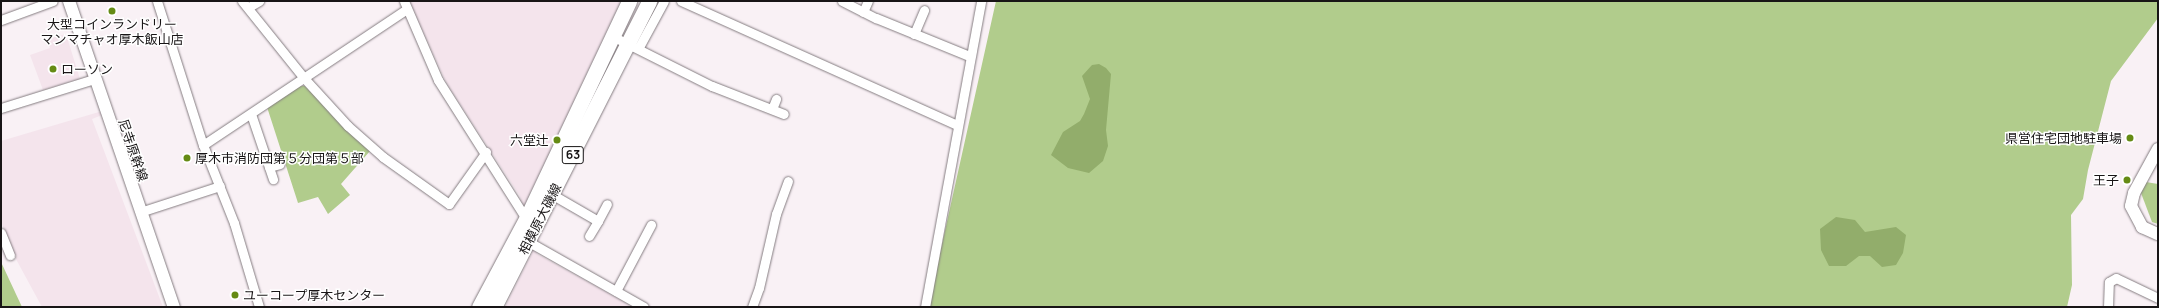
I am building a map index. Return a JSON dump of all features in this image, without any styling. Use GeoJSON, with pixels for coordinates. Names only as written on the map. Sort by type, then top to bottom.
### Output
{"type":"FeatureCollection","features":[{"type":"Feature","properties":{"kind":"main road","name":"相模原大磯線"},"geometry":{"type":"LineString","coordinates":[[479,307],[527,217],[629,1]]}},
{"type":"Feature","properties":{"kind":"main road","name":"相模原大磯線"},"geometry":{"type":"LineString","coordinates":[[494,307],[634,45],[649,1]]}},
{"type":"Feature","properties":{"kind":"street"},"geometry":{"type":"LineString","coordinates":[[1,20],[31,4],[53,1]]}},
{"type":"Feature","properties":{"kind":"street","name":"尼寺原幹線"},"geometry":{"type":"LineString","coordinates":[[69,1],[94,79],[174,307]]}},
{"type":"Feature","properties":{"kind":"street"},"geometry":{"type":"LineString","coordinates":[[157,1],[203,145],[234,223],[259,307]]}},
{"type":"Feature","properties":{"kind":"street"},"geometry":{"type":"LineString","coordinates":[[259,1],[245,4],[304,78],[348,126],[382,157],[449,204],[486,152]]}},
{"type":"Feature","properties":{"kind":"street"},"geometry":{"type":"LineString","coordinates":[[634,45],[664,1]]}},
{"type":"Feature","properties":{"kind":"street"},"geometry":{"type":"LineString","coordinates":[[682,1],[957,125]]}},
{"type":"Feature","properties":{"kind":"street"},"geometry":{"type":"LineString","coordinates":[[842,1],[863,12],[969,56]]}},
{"type":"Feature","properties":{"kind":"street"},"geometry":{"type":"LineString","coordinates":[[863,12],[868,1]]}},
{"type":"Feature","properties":{"kind":"street"},"geometry":{"type":"LineString","coordinates":[[925,307],[980,1]]}},
{"type":"Feature","properties":{"kind":"street"},"geometry":{"type":"LineString","coordinates":[[203,145],[304,78],[406,5],[438,80],[527,217],[529,242],[644,307]]}},
{"type":"Feature","properties":{"kind":"street"},"geometry":{"type":"LineString","coordinates":[[914,34],[924,10]]}},
{"type":"Feature","properties":{"kind":"street"},"geometry":{"type":"LineString","coordinates":[[612,36],[634,45],[712,86],[784,114]]}},
{"type":"Feature","properties":{"kind":"street"},"geometry":{"type":"LineString","coordinates":[[1,108],[94,79]]}},
{"type":"Feature","properties":{"kind":"street"},"geometry":{"type":"LineString","coordinates":[[772,109],[776,99]]}},
{"type":"Feature","properties":{"kind":"street"},"geometry":{"type":"LineString","coordinates":[[251,114],[273,179]]}},
{"type":"Feature","properties":{"kind":"street"},"geometry":{"type":"LineString","coordinates":[[2158,149],[2134,193],[2131,206],[2142,228],[2158,234]]}},
{"type":"Feature","properties":{"kind":"street"},"geometry":{"type":"LineString","coordinates":[[269,167],[280,164]]}},
{"type":"Feature","properties":{"kind":"street"},"geometry":{"type":"LineString","coordinates":[[752,307],[779,192],[788,181]]}},
{"type":"Feature","properties":{"kind":"street"},"geometry":{"type":"LineString","coordinates":[[140,212],[220,186]]}},
{"type":"Feature","properties":{"kind":"street"},"geometry":{"type":"LineString","coordinates":[[553,195],[598,221]]}},
{"type":"Feature","properties":{"kind":"street"},"geometry":{"type":"LineString","coordinates":[[589,236],[607,204]]}},
{"type":"Feature","properties":{"kind":"street"},"geometry":{"type":"LineString","coordinates":[[616,291],[651,225]]}},
{"type":"Feature","properties":{"kind":"street"},"geometry":{"type":"LineString","coordinates":[[1,233],[10,255]]}},
{"type":"Feature","properties":{"kind":"street"},"geometry":{"type":"LineString","coordinates":[[2108,307],[2109,282],[2116,278],[2158,298]]}},
{"type":"Feature","properties":{"kind":"shaded area"},"geometry":{"type":"Polygon","coordinates":[[[76,1],[112,111],[92,119],[163,307],[42,307],[17,261],[1,222],[1,141],[109,109],[76,1]]]}},
{"type":"Feature","properties":{"kind":"shaded area"},"geometry":{"type":"Polygon","coordinates":[[[409,1],[621,1],[527,200],[537,254],[634,307],[505,307],[532,253],[520,196],[447,84],[409,1]]]}},
{"type":"Feature","properties":{"kind":"shaded area"},"geometry":{"type":"Polygon","coordinates":[[[996,1],[2158,1],[2158,18],[2111,81],[2088,170],[2083,199],[2071,215],[2072,285],[2067,307],[928,307],[996,1]]]}},
{"type":"Feature","properties":{"kind":"shaded area"},"geometry":{"type":"Polygon","coordinates":[[[66,34],[80,79],[43,90],[30,55],[50,48],[47,39],[66,34]]]}},
{"type":"Feature","properties":{"kind":"shaded area"},"geometry":{"type":"Polygon","coordinates":[[[1099,64],[1106,68],[1111,74],[1106,130],[1108,146],[1103,161],[1089,173],[1068,168],[1051,155],[1063,132],[1080,121],[1084,114],[1090,99],[1082,76],[1092,65],[1099,64]]]}},
{"type":"Feature","properties":{"kind":"shaded area"},"geometry":{"type":"Polygon","coordinates":[[[299,86],[305,86],[370,151],[341,184],[350,195],[328,214],[318,197],[298,203],[267,107],[299,86]]]}},
{"type":"Feature","properties":{"kind":"shaded area"},"geometry":{"type":"Polygon","coordinates":[[[2146,182],[2158,184],[2158,224],[2152,222],[2141,193],[2146,182]]]}},
{"type":"Feature","properties":{"kind":"shaded area"},"geometry":{"type":"Polygon","coordinates":[[[1836,217],[1855,220],[1865,232],[1896,227],[1906,235],[1903,253],[1896,265],[1882,267],[1870,256],[1859,256],[1846,266],[1829,266],[1821,250],[1820,229],[1836,217]]]}},
{"type":"Feature","properties":{"kind":"shaded area"},"geometry":{"type":"Polygon","coordinates":[[[1,262],[22,307],[1,307],[1,262]]]}},
{"type":"Feature","properties":{"kind":"place","name":"大型コインランドリー マンマチャオ厚木飯山店"},"geometry":{"type":"Point","coordinates":[112,11]}},
{"type":"Feature","properties":{"kind":"place","name":"ローソン"},"geometry":{"type":"Point","coordinates":[53,69]}},
{"type":"Feature","properties":{"kind":"place","name":"県営住宅団地駐車場"},"geometry":{"type":"Point","coordinates":[2130,138]}},
{"type":"Feature","properties":{"kind":"place","name":"六堂辻"},"geometry":{"type":"Point","coordinates":[557,140]}},
{"type":"Feature","properties":{"kind":"place","name":"厚木市消防団第５分団第５部"},"geometry":{"type":"Point","coordinates":[187,158]}},
{"type":"Feature","properties":{"kind":"place","name":"王子"},"geometry":{"type":"Point","coordinates":[2127,180]}},
{"type":"Feature","properties":{"kind":"place","name":"ユーコープ厚木センター"},"geometry":{"type":"Point","coordinates":[235,295]}}]}
